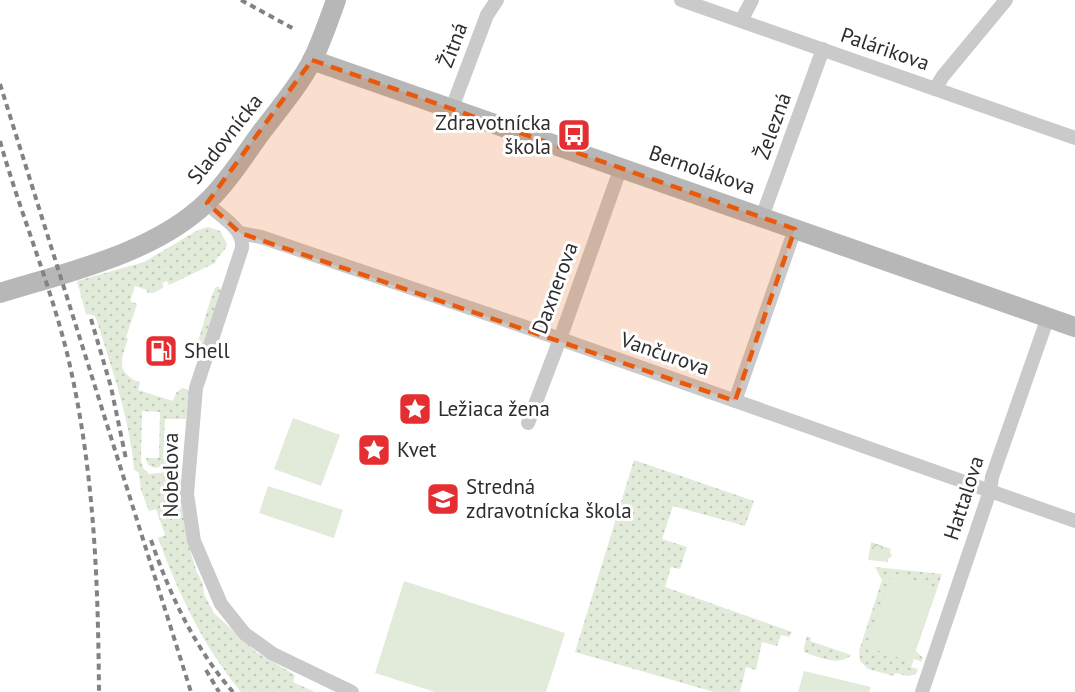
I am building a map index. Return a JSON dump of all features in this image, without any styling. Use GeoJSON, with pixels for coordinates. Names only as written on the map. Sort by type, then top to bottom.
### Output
{"type":"FeatureCollection","features":[{"type":"Feature","properties":{"kind":"street","name":"Sladovnícka"},"geometry":{"type":"LineString","coordinates":[[0,292],[74,270],[134,248],[167,231],[207,202],[272,119],[312,60],[336,0]]}},
{"type":"Feature","properties":{"kind":"street","name":"Žitná"},"geometry":{"type":"LineString","coordinates":[[452,108],[487,15],[497,0]]}},
{"type":"Feature","properties":{"kind":"street","name":"Palárikova"},"geometry":{"type":"LineString","coordinates":[[681,0],[1075,138]]}},
{"type":"Feature","properties":{"kind":"street"},"geometry":{"type":"LineString","coordinates":[[741,21],[752,0]]}},
{"type":"Feature","properties":{"kind":"street"},"geometry":{"type":"LineString","coordinates":[[935,89],[943,76],[1006,0]]}},
{"type":"Feature","properties":{"kind":"street","name":"Železná"},"geometry":{"type":"LineString","coordinates":[[762,217],[823,49]]}},
{"type":"Feature","properties":{"kind":"street","name":"Bernolákova"},"geometry":{"type":"LineString","coordinates":[[312,60],[1048,317],[1074,321]]}},
{"type":"Feature","properties":{"kind":"street","name":"Daxnerova"},"geometry":{"type":"LineString","coordinates":[[528,423],[621,167]]}},
{"type":"Feature","properties":{"kind":"street"},"geometry":{"type":"LineString","coordinates":[[207,202],[240,233]]}},
{"type":"Feature","properties":{"kind":"street"},"geometry":{"type":"LineString","coordinates":[[735,401],[795,229]]}},
{"type":"Feature","properties":{"kind":"street","name":"Vančurova"},"geometry":{"type":"LineString","coordinates":[[240,233],[261,237],[560,339],[1075,521]]}},
{"type":"Feature","properties":{"kind":"street","name":"Nobelova"},"geometry":{"type":"LineString","coordinates":[[240,233],[242,248],[196,388],[187,494],[194,541],[221,604],[245,634],[273,654],[352,692]]}},
{"type":"Feature","properties":{"kind":"street","name":"Hattalova"},"geometry":{"type":"LineString","coordinates":[[922,692],[990,491],[992,477],[1048,317]]}},
{"type":"Feature","properties":{"kind":"highlighted area"},"geometry":{"type":"Polygon","coordinates":[[[312,60],[795,229],[735,401],[240,233],[207,203],[312,60]]]}},
{"type":"Feature","properties":{"kind":"green space"},"geometry":{"type":"Polygon","coordinates":[[[208,227],[220,231],[227,244],[215,263],[169,285],[167,281],[162,283],[164,287],[154,293],[147,293],[147,290],[135,286],[130,301],[137,304],[126,337],[128,339],[122,359],[123,370],[132,379],[140,382],[138,390],[173,401],[176,393],[182,388],[189,390],[186,419],[165,419],[163,459],[181,462],[155,468],[148,465],[146,458],[159,458],[160,412],[142,411],[141,461],[143,468],[149,474],[176,471],[181,483],[182,507],[189,546],[203,584],[204,594],[214,613],[256,652],[295,675],[293,682],[315,692],[241,692],[203,637],[183,599],[158,538],[165,535],[156,509],[149,511],[141,490],[139,473],[134,469],[124,412],[114,374],[96,318],[86,314],[77,281],[144,262],[198,230],[208,227]]]}},
{"type":"Feature","properties":{"kind":"green space"},"geometry":{"type":"Polygon","coordinates":[[[218,286],[222,291],[203,344],[199,346],[197,344],[210,302],[218,286]]]}},
{"type":"Feature","properties":{"kind":"green space"},"geometry":{"type":"Polygon","coordinates":[[[293,418],[340,435],[321,486],[274,469],[293,418]]]}},
{"type":"Feature","properties":{"kind":"green space"},"geometry":{"type":"Polygon","coordinates":[[[634,460],[754,501],[745,526],[673,506],[662,539],[687,547],[680,569],[671,567],[665,587],[792,632],[789,637],[781,635],[777,646],[762,642],[756,670],[746,667],[740,692],[714,692],[575,652],[634,460]]]}},
{"type":"Feature","properties":{"kind":"green space"},"geometry":{"type":"Polygon","coordinates":[[[268,486],[343,510],[334,538],[259,513],[268,486]]]}},
{"type":"Feature","properties":{"kind":"green space"},"geometry":{"type":"Polygon","coordinates":[[[871,542],[891,549],[892,556],[888,562],[868,560],[871,542]]]}},
{"type":"Feature","properties":{"kind":"green space"},"geometry":{"type":"Polygon","coordinates":[[[875,567],[942,574],[937,589],[892,574],[912,661],[916,651],[923,658],[920,663],[914,659],[911,667],[918,669],[919,667],[916,674],[908,676],[895,673],[894,676],[868,669],[860,661],[859,651],[882,580],[875,567]]]}},
{"type":"Feature","properties":{"kind":"green space"},"geometry":{"type":"Polygon","coordinates":[[[892,574],[937,589],[912,662],[867,647],[892,574]]]}},
{"type":"Feature","properties":{"kind":"green space"},"geometry":{"type":"Polygon","coordinates":[[[404,581],[565,633],[546,692],[435,692],[375,673],[404,581]]]}},
{"type":"Feature","properties":{"kind":"green space"},"geometry":{"type":"Polygon","coordinates":[[[807,636],[811,638],[810,641],[851,655],[846,659],[835,661],[804,652],[807,636]]]}},
{"type":"Feature","properties":{"kind":"green space"},"geometry":{"type":"Polygon","coordinates":[[[804,671],[871,687],[869,692],[798,692],[804,671]]]}},
{"type":"Feature","properties":{"kind":"railway"},"geometry":{"type":"LineString","coordinates":[[241,0],[294,29]]}},
{"type":"Feature","properties":{"kind":"railway"},"geometry":{"type":"LineString","coordinates":[[0,84],[191,692]]}},
{"type":"Feature","properties":{"kind":"railway"},"geometry":{"type":"LineString","coordinates":[[0,141],[60,326],[76,395],[93,521],[99,692]]}},
{"type":"Feature","properties":{"kind":"railway"},"geometry":{"type":"LineString","coordinates":[[91,319],[111,387],[126,459]]}},
{"type":"Feature","properties":{"kind":"railway"},"geometry":{"type":"LineString","coordinates":[[151,540],[166,580],[195,639],[233,692]]}},
{"type":"Feature","properties":{"kind":"railway"},"geometry":{"type":"LineString","coordinates":[[206,670],[219,692]]}},
{"type":"Feature","properties":{"kind":"place","name":"Zdravotnícka škola"},"geometry":{"type":"Point","coordinates":[574,135]}},
{"type":"Feature","properties":{"kind":"place","name":"Shell"},"geometry":{"type":"Point","coordinates":[161,351]}},
{"type":"Feature","properties":{"kind":"place","name":"Ležiaca žena"},"geometry":{"type":"Point","coordinates":[415,409]}},
{"type":"Feature","properties":{"kind":"place","name":"Kvet"},"geometry":{"type":"Point","coordinates":[374,450]}},
{"type":"Feature","properties":{"kind":"place","name":"Stredná zdravotnícka škola"},"geometry":{"type":"Point","coordinates":[443,499]}}]}
